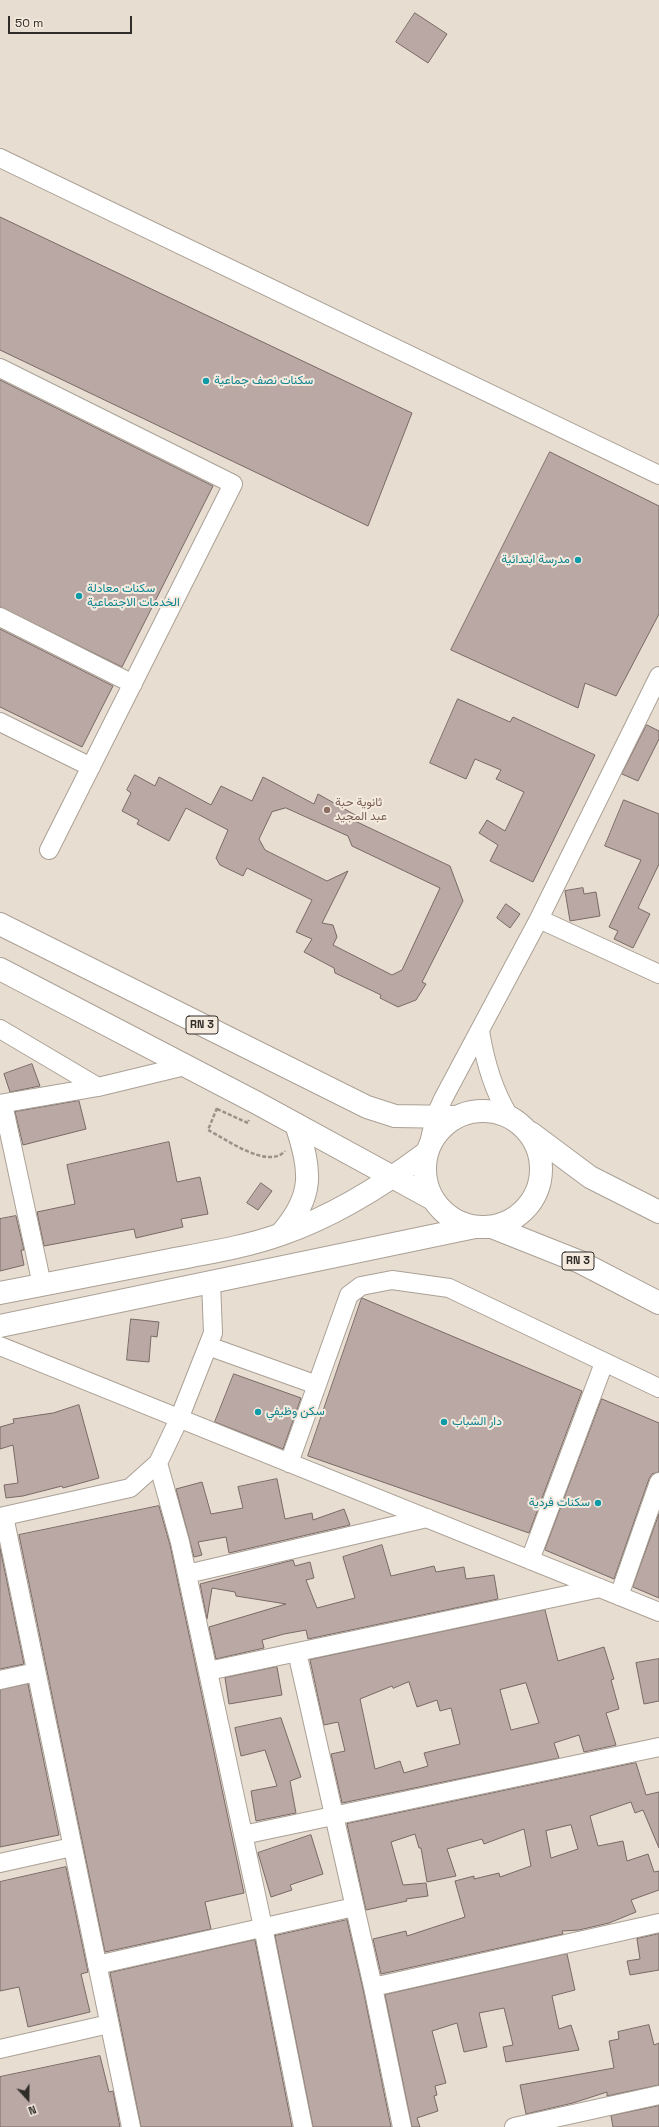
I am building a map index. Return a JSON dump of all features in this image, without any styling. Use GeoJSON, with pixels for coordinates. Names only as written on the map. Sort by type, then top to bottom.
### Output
{"type":"FeatureCollection","features":[{"type":"Feature","properties":{"kind":"main road","name":"RN 3"},"geometry":{"type":"LineString","coordinates":[[0,924],[367,1108],[395,1116],[457,1117]]}},
{"type":"Feature","properties":{"kind":"main road"},"geometry":{"type":"LineString","coordinates":[[0,969],[226,1087],[298,1129],[431,1198]]}},
{"type":"Feature","properties":{"kind":"main road"},"geometry":{"type":"LineString","coordinates":[[484,1227],[457,1222],[443,1212],[431,1198],[426,1184],[424,1168],[427,1150],[435,1135],[445,1124],[457,1117],[480,1111],[492,1111],[509,1116],[590,1177],[659,1212]]}},
{"type":"Feature","properties":{"kind":"main road"},"geometry":{"type":"LineString","coordinates":[[281,1235],[295,1219],[304,1200],[308,1179],[307,1158],[298,1129]]}},
{"type":"Feature","properties":{"kind":"main road"},"geometry":{"type":"LineString","coordinates":[[0,1326],[510,1222],[524,1211],[535,1197],[541,1180],[541,1162],[537,1145],[527,1130]]}},
{"type":"Feature","properties":{"kind":"main road"},"geometry":{"type":"LineString","coordinates":[[0,1293],[233,1248],[281,1235],[318,1219],[393,1178],[427,1150]]}},
{"type":"Feature","properties":{"kind":"main road","name":"RN 3"},"geometry":{"type":"LineString","coordinates":[[484,1227],[580,1262],[659,1303]]}},
{"type":"Feature","properties":{"kind":"street"},"geometry":{"type":"LineString","coordinates":[[0,158],[659,476]]}},
{"type":"Feature","properties":{"kind":"street"},"geometry":{"type":"LineString","coordinates":[[0,368],[233,484],[50,850]]}},
{"type":"Feature","properties":{"kind":"street"},"geometry":{"type":"LineString","coordinates":[[0,617],[133,684]]}},
{"type":"Feature","properties":{"kind":"street"},"geometry":{"type":"LineString","coordinates":[[427,1150],[435,1117],[538,919],[659,676]]}},
{"type":"Feature","properties":{"kind":"street"},"geometry":{"type":"LineString","coordinates":[[0,722],[91,767]]}},
{"type":"Feature","properties":{"kind":"street"},"geometry":{"type":"LineString","coordinates":[[538,919],[659,974]]}},
{"type":"Feature","properties":{"kind":"street"},"geometry":{"type":"LineString","coordinates":[[0,1029],[98,1087]]}},
{"type":"Feature","properties":{"kind":"street"},"geometry":{"type":"LineString","coordinates":[[480,1032],[488,1073],[501,1103],[509,1116]]}},
{"type":"Feature","properties":{"kind":"street"},"geometry":{"type":"LineString","coordinates":[[42,1285],[1,1104],[98,1087],[185,1066]]}},
{"type":"Feature","properties":{"kind":"street"},"geometry":{"type":"LineString","coordinates":[[289,1463],[349,1295],[362,1286],[392,1280],[449,1288],[659,1388]]}},
{"type":"Feature","properties":{"kind":"street"},"geometry":{"type":"LineString","coordinates":[[131,2127],[2,1516],[130,1488],[158,1463],[179,1419],[213,1334],[211,1282]]}},
{"type":"Feature","properties":{"kind":"street"},"geometry":{"type":"LineString","coordinates":[[0,1346],[659,1612]]}},
{"type":"Feature","properties":{"kind":"street"},"geometry":{"type":"LineString","coordinates":[[208,1346],[317,1385]]}},
{"type":"Feature","properties":{"kind":"street"},"geometry":{"type":"LineString","coordinates":[[530,1560],[604,1363]]}},
{"type":"Feature","properties":{"kind":"street"},"geometry":{"type":"LineString","coordinates":[[158,1463],[187,1574],[263,1927],[303,2127]]}},
{"type":"Feature","properties":{"kind":"street"},"geometry":{"type":"LineString","coordinates":[[619,1596],[659,1482]]}},
{"type":"Feature","properties":{"kind":"street"},"geometry":{"type":"LineString","coordinates":[[187,1574],[427,1518]]}},
{"type":"Feature","properties":{"kind":"street"},"geometry":{"type":"LineString","coordinates":[[208,1671],[600,1588]]}},
{"type":"Feature","properties":{"kind":"street"},"geometry":{"type":"LineString","coordinates":[[297,1652],[373,1987],[402,2127]]}},
{"type":"Feature","properties":{"kind":"street"},"geometry":{"type":"LineString","coordinates":[[0,1680],[36,1672]]}},
{"type":"Feature","properties":{"kind":"street"},"geometry":{"type":"LineString","coordinates":[[243,1835],[659,1747]]}},
{"type":"Feature","properties":{"kind":"street"},"geometry":{"type":"LineString","coordinates":[[0,1863],[72,1847]]}},
{"type":"Feature","properties":{"kind":"street"},"geometry":{"type":"LineString","coordinates":[[97,1965],[354,1907]]}},
{"type":"Feature","properties":{"kind":"street"},"geometry":{"type":"LineString","coordinates":[[373,1987],[659,1923]]}},
{"type":"Feature","properties":{"kind":"street"},"geometry":{"type":"LineString","coordinates":[[0,2049],[109,2024]]}},
{"type":"Feature","properties":{"kind":"street"},"geometry":{"type":"LineString","coordinates":[[514,2127],[659,2095]]}},
{"type":"Feature","properties":{"kind":"path"},"geometry":{"type":"LineString","coordinates":[[226,1087],[208,1130],[262,1157],[267,1158],[280,1156],[298,1129]]}},
{"type":"Feature","properties":{"kind":"path"},"geometry":{"type":"LineString","coordinates":[[217,1109],[248,1122]]}},
{"type":"Feature","properties":{"kind":"building"},"geometry":{"type":"Polygon","coordinates":[[[415,13],[447,34],[428,63],[396,42],[415,13]]]}},
{"type":"Feature","properties":{"kind":"building","name":"سكنات نصف جماعية"},"geometry":{"type":"Polygon","coordinates":[[[0,217],[412,413],[368,526],[0,350],[0,217]]]}},
{"type":"Feature","properties":{"kind":"building","name":"سكنات معادلة الخدمات الاجتماعية"},"geometry":{"type":"Polygon","coordinates":[[[0,380],[213,486],[122,667],[0,607],[0,380]]]}},
{"type":"Feature","properties":{"kind":"building","name":"مدرسة ابتدائية"},"geometry":{"type":"Polygon","coordinates":[[[550,452],[659,506],[659,614],[616,696],[585,683],[578,708],[451,650],[550,452]]]}},
{"type":"Feature","properties":{"kind":"building"},"geometry":{"type":"Polygon","coordinates":[[[0,629],[113,686],[82,747],[0,707],[0,629]]]}},
{"type":"Feature","properties":{"kind":"building"},"geometry":{"type":"Polygon","coordinates":[[[458,699],[510,722],[513,717],[595,755],[533,882],[490,861],[498,845],[479,833],[487,820],[505,831],[524,792],[496,779],[501,770],[475,759],[466,779],[430,763],[458,699]]]}},
{"type":"Feature","properties":{"kind":"building"},"geometry":{"type":"Polygon","coordinates":[[[647,725],[659,731],[659,739],[638,781],[622,774],[647,725]]]}},
{"type":"Feature","properties":{"kind":"building"},"geometry":{"type":"Polygon","coordinates":[[[135,775],[155,786],[159,777],[211,805],[221,786],[252,801],[263,777],[314,804],[318,794],[357,816],[355,821],[450,866],[463,901],[422,982],[426,984],[416,1000],[398,1007],[380,998],[381,995],[335,973],[334,968],[304,952],[312,939],[296,932],[312,900],[247,868],[243,876],[220,865],[216,858],[228,830],[186,808],[169,841],[137,824],[139,820],[122,811],[131,793],[127,790],[135,775]],[[286,808],[272,812],[259,839],[265,850],[327,881],[348,871],[322,923],[333,925],[337,937],[333,945],[392,975],[402,970],[440,888],[352,846],[348,836],[286,808]]]}},
{"type":"Feature","properties":{"kind":"building"},"geometry":{"type":"Polygon","coordinates":[[[624,800],[659,814],[659,864],[638,908],[650,914],[633,948],[614,939],[618,931],[609,927],[641,860],[605,846],[624,800]]]}},
{"type":"Feature","properties":{"kind":"building"},"geometry":{"type":"Polygon","coordinates":[[[583,888],[584,894],[596,892],[600,916],[570,921],[565,891],[583,888]]]}},
{"type":"Feature","properties":{"kind":"building"},"geometry":{"type":"Polygon","coordinates":[[[506,904],[520,914],[510,928],[497,918],[506,904]]]}},
{"type":"Feature","properties":{"kind":"building"},"geometry":{"type":"Polygon","coordinates":[[[32,1064],[40,1086],[10,1092],[4,1074],[32,1064]]]}},
{"type":"Feature","properties":{"kind":"building"},"geometry":{"type":"Polygon","coordinates":[[[79,1101],[86,1129],[23,1145],[15,1112],[79,1101]]]}},
{"type":"Feature","properties":{"kind":"building"},"geometry":{"type":"Polygon","coordinates":[[[169,1142],[177,1182],[200,1177],[208,1214],[181,1219],[183,1227],[136,1238],[134,1229],[44,1246],[37,1212],[75,1204],[67,1165],[169,1142]]]}},
{"type":"Feature","properties":{"kind":"building"},"geometry":{"type":"Polygon","coordinates":[[[261,1183],[272,1191],[258,1210],[247,1203],[261,1183]]]}},
{"type":"Feature","properties":{"kind":"building"},"geometry":{"type":"Polygon","coordinates":[[[16,1216],[24,1250],[21,1250],[24,1265],[0,1271],[0,1219],[16,1216]]]}},
{"type":"Feature","properties":{"kind":"building","name":"دار الشباب"},"geometry":{"type":"Polygon","coordinates":[[[362,1298],[582,1391],[529,1533],[308,1456],[362,1298]]]}},
{"type":"Feature","properties":{"kind":"building"},"geometry":{"type":"Polygon","coordinates":[[[131,1319],[159,1322],[157,1337],[151,1336],[149,1362],[127,1360],[131,1319]]]}},
{"type":"Feature","properties":{"kind":"building","name":"سكن وظيفي"},"geometry":{"type":"Polygon","coordinates":[[[234,1374],[301,1398],[283,1449],[215,1422],[234,1374]]]}},
{"type":"Feature","properties":{"kind":"building","name":"سكنات فردية"},"geometry":{"type":"Polygon","coordinates":[[[602,1399],[659,1423],[659,1472],[652,1474],[649,1479],[614,1579],[545,1550],[602,1399]]]}},
{"type":"Feature","properties":{"kind":"building"},"geometry":{"type":"Polygon","coordinates":[[[79,1405],[99,1478],[63,1488],[62,1486],[23,1496],[6,1498],[4,1485],[18,1483],[13,1445],[0,1449],[0,1427],[14,1423],[13,1419],[53,1413],[79,1405]]]}},
{"type":"Feature","properties":{"kind":"building"},"geometry":{"type":"Polygon","coordinates":[[[277,1479],[285,1519],[312,1513],[313,1520],[344,1509],[350,1525],[229,1553],[226,1537],[198,1542],[202,1555],[194,1557],[176,1489],[202,1482],[211,1514],[243,1508],[238,1487],[277,1479]]]}},
{"type":"Feature","properties":{"kind":"building"},"geometry":{"type":"Polygon","coordinates":[[[159,1506],[170,1545],[244,1893],[205,1902],[211,1929],[105,1952],[19,1535],[159,1506]]]}},
{"type":"Feature","properties":{"kind":"building"},"geometry":{"type":"Polygon","coordinates":[[[659,1514],[659,1598],[633,1587],[659,1514]]]}},
{"type":"Feature","properties":{"kind":"building"},"geometry":{"type":"Polygon","coordinates":[[[382,1545],[391,1576],[434,1566],[436,1572],[464,1567],[466,1579],[494,1575],[498,1599],[308,1639],[306,1630],[284,1634],[262,1640],[264,1648],[216,1659],[209,1627],[286,1604],[236,1596],[235,1592],[212,1588],[207,1619],[200,1584],[293,1560],[295,1566],[310,1562],[314,1578],[306,1580],[317,1608],[355,1598],[343,1557],[382,1545]]]}},
{"type":"Feature","properties":{"kind":"building"},"geometry":{"type":"Polygon","coordinates":[[[0,1548],[24,1664],[0,1669],[0,1548]]]}},
{"type":"Feature","properties":{"kind":"building"},"geometry":{"type":"Polygon","coordinates":[[[545,1610],[558,1661],[604,1647],[614,1679],[611,1680],[619,1709],[606,1713],[616,1745],[584,1752],[579,1735],[554,1743],[559,1758],[342,1803],[331,1754],[345,1751],[338,1722],[324,1725],[310,1660],[545,1610]],[[409,1682],[393,1688],[392,1686],[360,1699],[375,1769],[400,1761],[404,1773],[428,1766],[424,1753],[460,1744],[451,1708],[440,1711],[437,1700],[417,1707],[409,1682]],[[526,1683],[500,1690],[511,1730],[539,1723],[526,1683]]]}},
{"type":"Feature","properties":{"kind":"building"},"geometry":{"type":"Polygon","coordinates":[[[659,1659],[659,1701],[644,1704],[636,1663],[659,1659]]]}},
{"type":"Feature","properties":{"kind":"building"},"geometry":{"type":"Polygon","coordinates":[[[277,1667],[282,1695],[229,1704],[225,1678],[277,1667]]]}},
{"type":"Feature","properties":{"kind":"building"},"geometry":{"type":"Polygon","coordinates":[[[28,1684],[59,1835],[0,1847],[0,1690],[28,1684]]]}},
{"type":"Feature","properties":{"kind":"building"},"geometry":{"type":"Polygon","coordinates":[[[281,1718],[301,1777],[290,1781],[296,1813],[256,1821],[251,1791],[277,1786],[265,1750],[241,1756],[235,1728],[281,1718]]]}},
{"type":"Feature","properties":{"kind":"building"},"geometry":{"type":"Polygon","coordinates":[[[636,1763],[646,1795],[659,1792],[659,1848],[643,1810],[635,1813],[631,1802],[590,1816],[598,1846],[623,1841],[627,1861],[648,1854],[654,1872],[659,1871],[659,1890],[631,1900],[636,1912],[609,1923],[579,1930],[562,1931],[563,1934],[381,1974],[373,1939],[406,1931],[407,1936],[465,1917],[455,1881],[474,1876],[474,1879],[499,1873],[500,1877],[531,1866],[524,1829],[484,1844],[482,1839],[447,1849],[456,1876],[427,1882],[421,1848],[419,1848],[415,1834],[391,1842],[403,1885],[426,1883],[428,1896],[406,1899],[407,1901],[366,1910],[347,1824],[636,1763]],[[571,1825],[546,1831],[551,1858],[578,1849],[571,1825]]]}},
{"type":"Feature","properties":{"kind":"building"},"geometry":{"type":"Polygon","coordinates":[[[311,1835],[323,1874],[290,1885],[292,1890],[271,1897],[258,1853],[311,1835]]]}},
{"type":"Feature","properties":{"kind":"building"},"geometry":{"type":"Polygon","coordinates":[[[66,1867],[88,1972],[81,1974],[90,2012],[28,2027],[19,1987],[0,1991],[0,1882],[66,1867]]]}},
{"type":"Feature","properties":{"kind":"building"},"geometry":{"type":"Polygon","coordinates":[[[347,1920],[363,1989],[391,2127],[313,2127],[275,1936],[347,1920]]]}},
{"type":"Feature","properties":{"kind":"building"},"geometry":{"type":"Polygon","coordinates":[[[659,1934],[659,1970],[630,1975],[627,1961],[640,1959],[637,1939],[659,1934]]]}},
{"type":"Feature","properties":{"kind":"building"},"geometry":{"type":"Polygon","coordinates":[[[255,1940],[292,2127],[141,2127],[110,1973],[255,1940]]]}},
{"type":"Feature","properties":{"kind":"building"},"geometry":{"type":"Polygon","coordinates":[[[567,1954],[575,1990],[552,1996],[559,2029],[571,2025],[579,2050],[506,2062],[503,2047],[513,2045],[504,2008],[479,2013],[487,2047],[464,2052],[457,2023],[432,2031],[446,2083],[435,2086],[437,2095],[434,2096],[438,2111],[417,2118],[420,2127],[412,2127],[385,1995],[567,1954]]]}},
{"type":"Feature","properties":{"kind":"building"},"geometry":{"type":"Polygon","coordinates":[[[649,2025],[654,2045],[659,2043],[659,2085],[607,2096],[607,2092],[573,2103],[526,2114],[520,2085],[614,2068],[609,2041],[619,2039],[618,2032],[649,2025]]]}},
{"type":"Feature","properties":{"kind":"building"},"geometry":{"type":"Polygon","coordinates":[[[100,2056],[109,2092],[113,2091],[120,2127],[0,2127],[0,2077],[100,2056]]]}},
{"type":"Feature","properties":{"kind":"building"},"geometry":{"type":"Polygon","coordinates":[[[659,2106],[659,2127],[613,2127],[611,2116],[659,2106]]]}},
{"type":"Feature","properties":{"kind":"place","name":"سكنات نصف جماعية"},"geometry":{"type":"Point","coordinates":[206,381]}},
{"type":"Feature","properties":{"kind":"place","name":"مدرسة ابتدائية"},"geometry":{"type":"Point","coordinates":[578,560]}},
{"type":"Feature","properties":{"kind":"place","name":"سكنات معادلة الخدمات الاجتماعية"},"geometry":{"type":"Point","coordinates":[79,596]}},
{"type":"Feature","properties":{"kind":"place","name":"ثانوية حبة عبد المجيد"},"geometry":{"type":"Point","coordinates":[327,810]}},
{"type":"Feature","properties":{"kind":"place","name":"سكن وظيفي"},"geometry":{"type":"Point","coordinates":[258,1412]}},
{"type":"Feature","properties":{"kind":"place","name":"دار الشباب"},"geometry":{"type":"Point","coordinates":[444,1422]}},
{"type":"Feature","properties":{"kind":"place","name":"سكنات فردية"},"geometry":{"type":"Point","coordinates":[598,1503]}}]}
